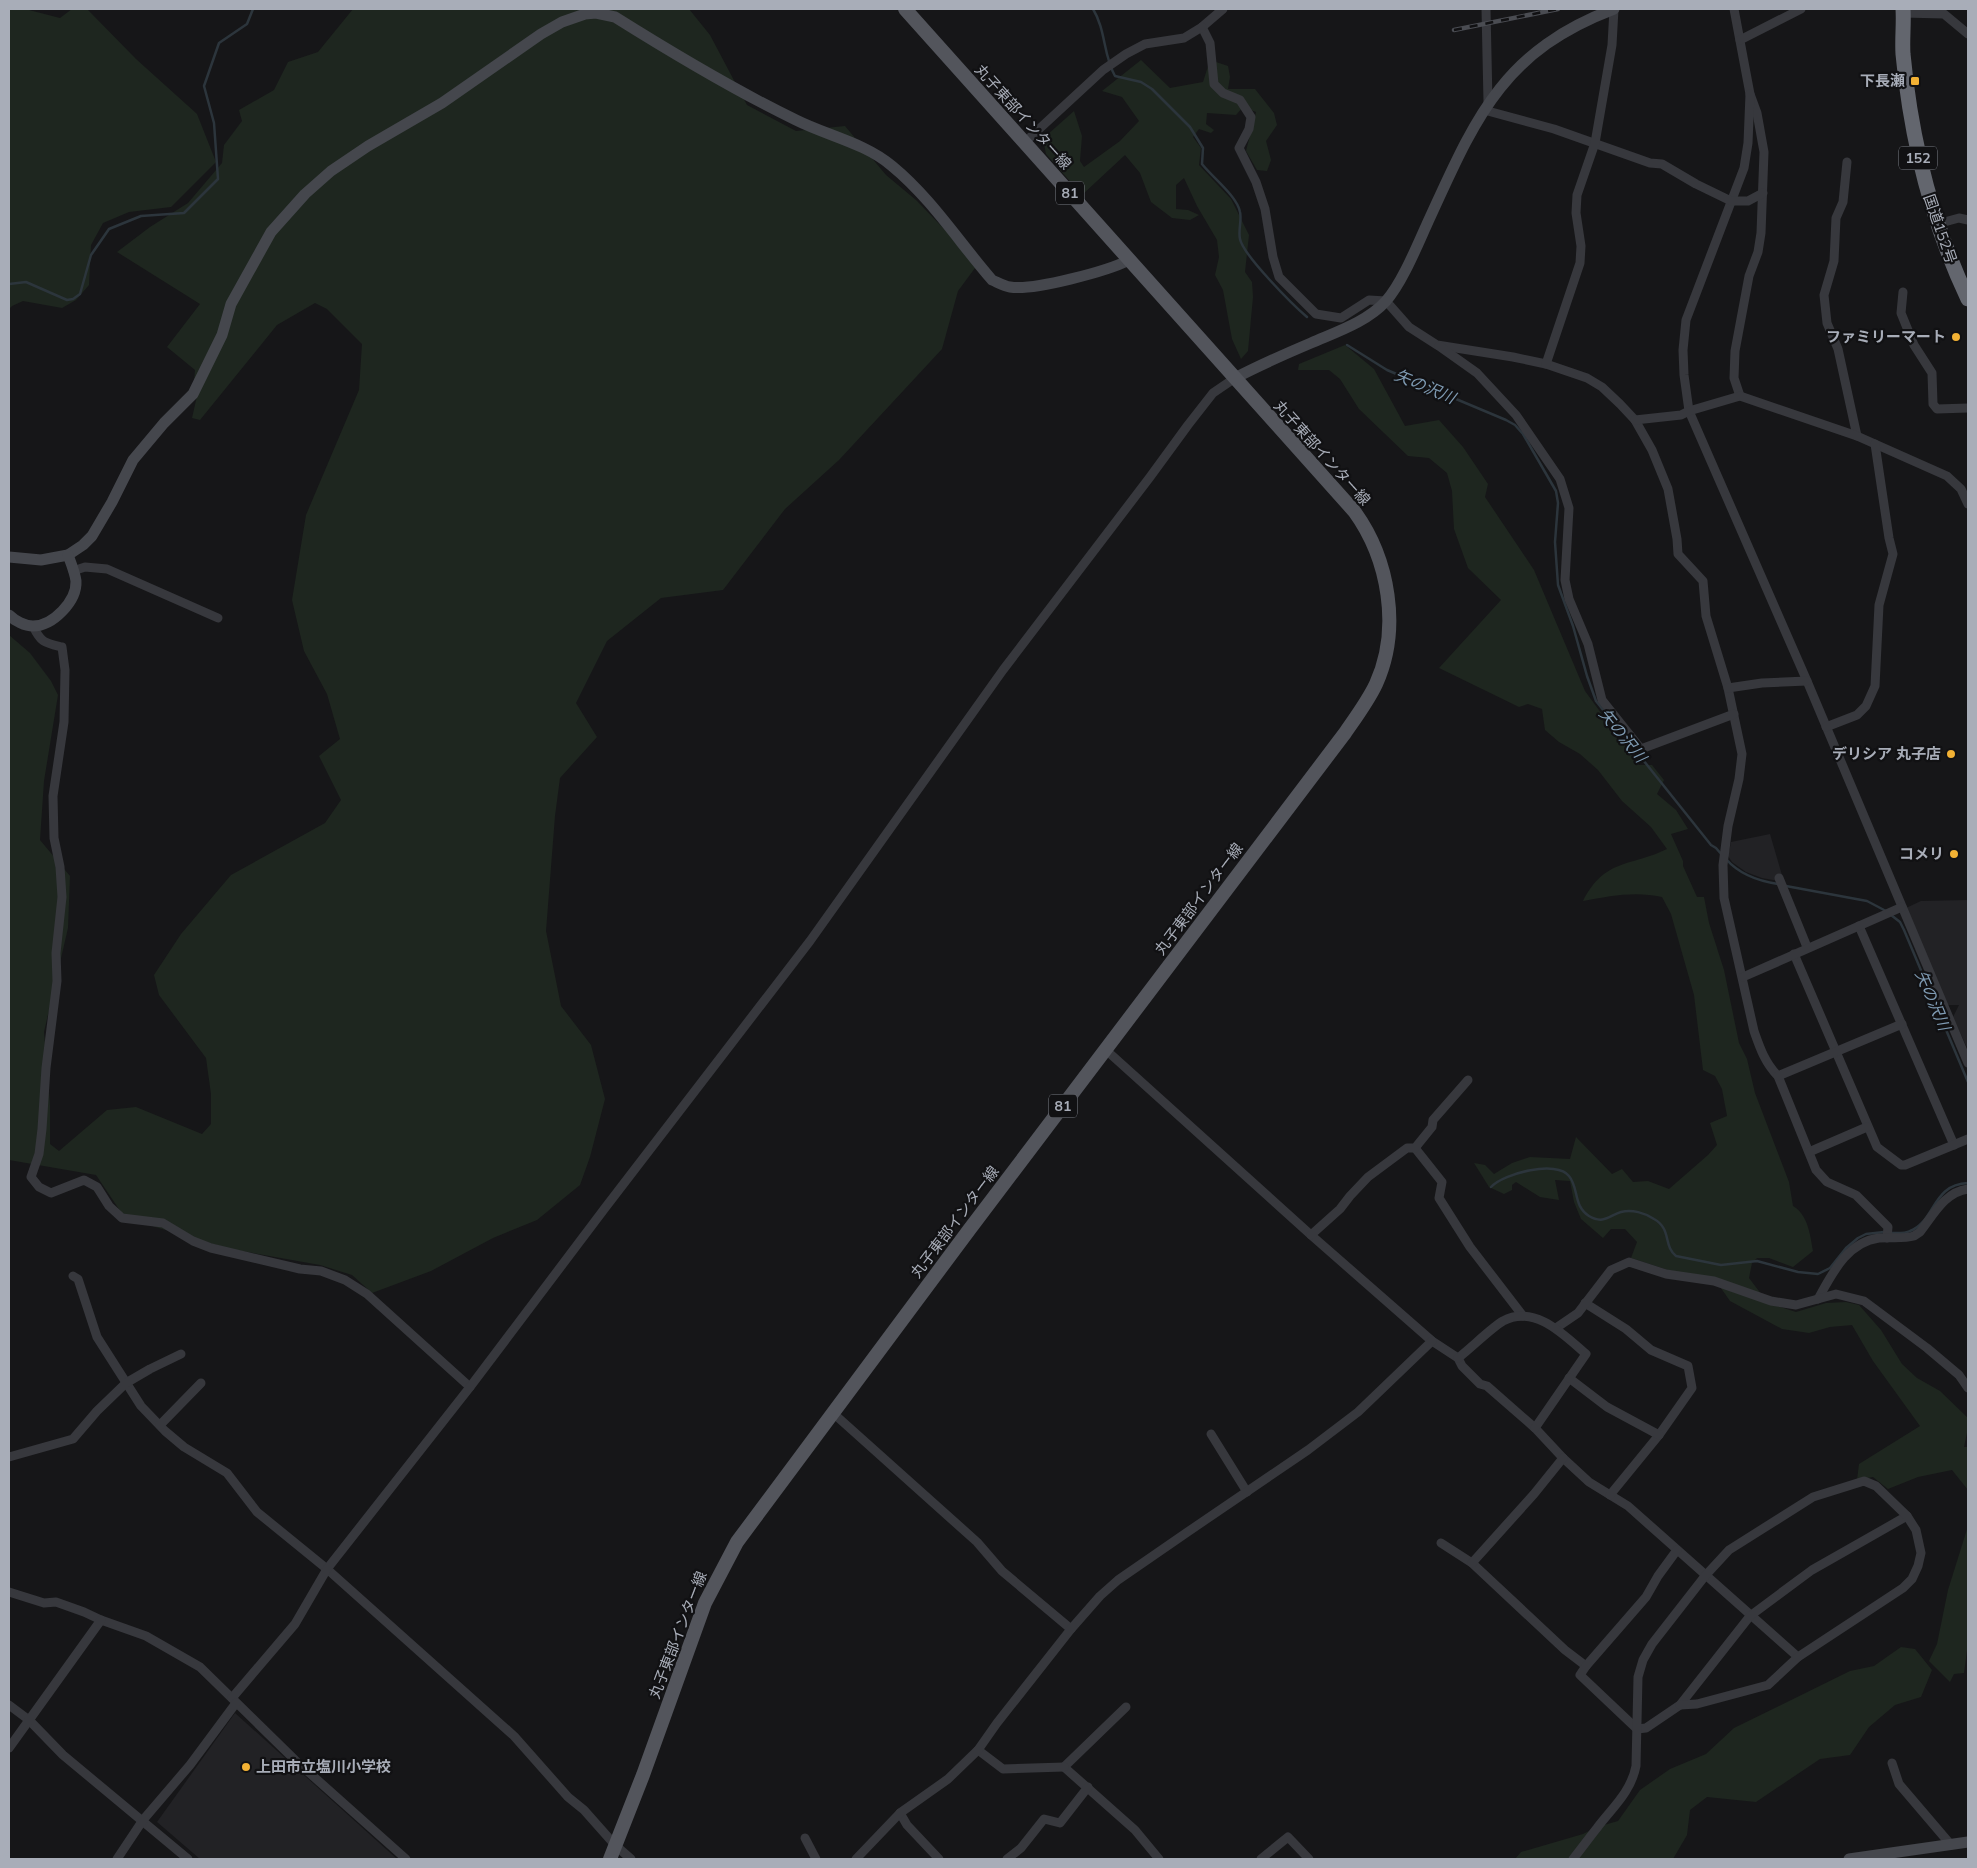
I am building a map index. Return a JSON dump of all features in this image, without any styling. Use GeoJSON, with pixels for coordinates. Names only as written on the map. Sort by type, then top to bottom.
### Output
{"type":"FeatureCollection","features":[{"type":"Feature","properties":{"kind":"highway","name":"国道152号"},"geometry":{"type":"LineString","coordinates":[[1902,10],[1903,53],[1912,125],[1922,176],[1936,224],[1968,299]]}},
{"type":"Feature","properties":{"kind":"main road","name":"丸子東部インター線"},"geometry":{"type":"LineString","coordinates":[[610,1859],[705,1603],[716,1580],[750,1523],[1345,733],[1376,684],[1385,651],[1388,620],[1387,588],[1380,561],[1366,529],[1349,506],[905,9]]}},
{"type":"Feature","properties":{"kind":"street"},"geometry":{"type":"LineString","coordinates":[[1025,142],[1103,70],[1126,54],[1145,44],[1184,38],[1202,27],[1223,9]]}},
{"type":"Feature","properties":{"kind":"street"},"geometry":{"type":"LineString","coordinates":[[1486,9],[1486,106]]}},
{"type":"Feature","properties":{"kind":"street"},"geometry":{"type":"LineString","coordinates":[[117,1859],[143,1820],[190,1765],[234,1700],[294,1624],[327,1569],[470,1388],[810,940],[998,678],[1213,393],[1235,378],[1366,318],[1386,301],[1397,285],[1465,142],[1486,106],[1507,78],[1541,47],[1579,23],[1614,9],[1612,44],[1595,143],[1577,195],[1576,213],[1581,246],[1580,263],[1546,364]]}},
{"type":"Feature","properties":{"kind":"street"},"geometry":{"type":"LineString","coordinates":[[1734,9],[1750,94],[1757,114],[1764,152],[1760,242],[1749,276],[1735,351],[1734,378],[1740,396]]}},
{"type":"Feature","properties":{"kind":"street"},"geometry":{"type":"LineString","coordinates":[[1740,40],[1801,9]]}},
{"type":"Feature","properties":{"kind":"street"},"geometry":{"type":"LineString","coordinates":[[1902,10],[1947,11],[1968,34]]}},
{"type":"Feature","properties":{"kind":"street"},"geometry":{"type":"LineString","coordinates":[[9,556],[41,560],[68,555],[92,536],[133,460],[164,423],[193,394],[222,335],[231,304],[271,232],[290,208],[332,171],[368,146],[442,103],[541,34],[562,22],[585,14],[596,13],[615,17],[743,93],[798,121],[879,156],[892,165],[917,190],[992,280],[1008,287],[1026,288],[1100,272],[1129,260]]}},
{"type":"Feature","properties":{"kind":"street"},"geometry":{"type":"LineString","coordinates":[[1202,27],[1210,43],[1214,84],[1223,93],[1240,100],[1251,117],[1249,129],[1239,148],[1256,182],[1265,209],[1279,277],[1316,314],[1340,318],[1368,300],[1386,301],[1409,327],[1477,372],[1516,415],[1560,479],[1569,508],[1565,580],[1569,599],[1588,644],[1602,700],[1641,749],[1734,714]]}},
{"type":"Feature","properties":{"kind":"street"},"geometry":{"type":"LineString","coordinates":[[1750,94],[1748,143],[1744,168],[1686,320],[1683,358],[1689,411],[1807,681],[1968,1062]]}},
{"type":"Feature","properties":{"kind":"street"},"geometry":{"type":"LineString","coordinates":[[1486,106],[1650,163],[1662,164],[1696,184],[1731,201],[1748,201],[1763,193]]}},
{"type":"Feature","properties":{"kind":"street"},"geometry":{"type":"LineString","coordinates":[[1847,162],[1843,202],[1836,218],[1834,261],[1824,295],[1828,323],[1838,349],[1857,436]]}},
{"type":"Feature","properties":{"kind":"street"},"geometry":{"type":"LineString","coordinates":[[1936,224],[1960,218],[1968,220]]}},
{"type":"Feature","properties":{"kind":"street"},"geometry":{"type":"LineString","coordinates":[[1903,292],[1901,313],[1914,345],[1932,373],[1933,404],[1936,409],[1968,408]]}},
{"type":"Feature","properties":{"kind":"street"},"geometry":{"type":"LineString","coordinates":[[1437,345],[1546,364],[1587,378],[1595,382],[1635,420],[1652,450],[1668,489],[1678,554],[1703,581],[1706,616],[1728,688],[1742,754],[1739,779],[1728,826],[1723,865],[1724,898],[1754,1031],[1761,1052],[1769,1067],[1778,1076],[1816,1170],[1827,1182],[1856,1195],[1888,1227],[1887,1234]]}},
{"type":"Feature","properties":{"kind":"street"},"geometry":{"type":"LineString","coordinates":[[1635,420],[1681,415],[1740,396],[1857,436],[1947,476],[1961,489],[1968,504]]}},
{"type":"Feature","properties":{"kind":"street"},"geometry":{"type":"LineString","coordinates":[[1826,727],[1856,715],[1866,706],[1875,686],[1879,605],[1893,554],[1875,444]]}},
{"type":"Feature","properties":{"kind":"street"},"geometry":{"type":"LineString","coordinates":[[9,615],[15,621],[33,626],[50,621],[64,608],[72,598],[76,582],[68,555]]}},
{"type":"Feature","properties":{"kind":"street"},"geometry":{"type":"LineString","coordinates":[[73,571],[86,567],[108,569],[218,618]]}},
{"type":"Feature","properties":{"kind":"street"},"geometry":{"type":"LineString","coordinates":[[33,626],[44,642],[62,647],[66,698],[53,796],[54,838],[60,867],[62,897],[56,952],[56,981],[39,1154],[31,1177],[38,1188],[51,1193],[84,1180],[97,1187],[109,1206],[122,1218],[163,1223],[193,1241],[211,1248],[300,1269],[322,1271],[345,1280],[367,1294],[470,1388]]}},
{"type":"Feature","properties":{"kind":"street"},"geometry":{"type":"LineString","coordinates":[[1728,688],[1762,683],[1807,681]]}},
{"type":"Feature","properties":{"kind":"street"},"geometry":{"type":"LineString","coordinates":[[1780,882],[1807,947]]}},
{"type":"Feature","properties":{"kind":"street"},"geometry":{"type":"LineString","coordinates":[[1743,977],[1807,947],[1902,907]]}},
{"type":"Feature","properties":{"kind":"street"},"geometry":{"type":"LineString","coordinates":[[1860,926],[1954,1145]]}},
{"type":"Feature","properties":{"kind":"street"},"geometry":{"type":"LineString","coordinates":[[1794,954],[1876,1147],[1905,1166],[1968,1139]]}},
{"type":"Feature","properties":{"kind":"street"},"geometry":{"type":"LineString","coordinates":[[1778,1076],[1902,1024]]}},
{"type":"Feature","properties":{"kind":"street"},"geometry":{"type":"LineString","coordinates":[[1106,1050],[1311,1235],[1432,1340],[1458,1358],[1462,1366],[1480,1384],[1487,1386],[1534,1428],[1589,1482],[1628,1506],[1798,1657]]}},
{"type":"Feature","properties":{"kind":"street"},"geometry":{"type":"LineString","coordinates":[[1415,1148],[1432,1127],[1433,1120],[1468,1080]]}},
{"type":"Feature","properties":{"kind":"street"},"geometry":{"type":"LineString","coordinates":[[1809,1152],[1867,1128]]}},
{"type":"Feature","properties":{"kind":"street"},"geometry":{"type":"LineString","coordinates":[[1311,1235],[1340,1209],[1368,1176],[1407,1148],[1415,1148]]}},
{"type":"Feature","properties":{"kind":"street"},"geometry":{"type":"LineString","coordinates":[[1415,1148],[1442,1182],[1439,1198],[1470,1247],[1523,1316]]}},
{"type":"Feature","properties":{"kind":"street"},"geometry":{"type":"LineString","coordinates":[[1818,1299],[1830,1278],[1849,1252],[1862,1243],[1887,1234],[1914,1236],[1920,1232],[1947,1197],[1959,1190],[1968,1189]]}},
{"type":"Feature","properties":{"kind":"street"},"geometry":{"type":"LineString","coordinates":[[1556,1328],[1578,1313],[1611,1270],[1629,1262],[1666,1274],[1714,1281],[1771,1301],[1796,1305],[1836,1294],[1864,1301],[1959,1374],[1968,1388]]}},
{"type":"Feature","properties":{"kind":"street"},"geometry":{"type":"LineString","coordinates":[[73,1276],[78,1279],[97,1337],[141,1406],[184,1447],[227,1473],[257,1512],[327,1569],[514,1736],[551,1778],[584,1810],[615,1845],[631,1859]]}},
{"type":"Feature","properties":{"kind":"street"},"geometry":{"type":"LineString","coordinates":[[1585,1303],[1626,1329],[1651,1350],[1688,1366],[1692,1388],[1659,1435],[1610,1495]]}},
{"type":"Feature","properties":{"kind":"street"},"geometry":{"type":"LineString","coordinates":[[1458,1358],[1503,1321],[1523,1316],[1544,1320],[1586,1354],[1534,1428]]}},
{"type":"Feature","properties":{"kind":"street"},"geometry":{"type":"LineString","coordinates":[[856,1859],[900,1813],[948,1779],[978,1750],[997,1722],[1070,1629],[1100,1596],[1118,1580],[1308,1450],[1358,1412],[1432,1340]]}},
{"type":"Feature","properties":{"kind":"street"},"geometry":{"type":"LineString","coordinates":[[9,1457],[74,1439],[97,1411],[126,1383],[181,1354]]}},
{"type":"Feature","properties":{"kind":"street"},"geometry":{"type":"LineString","coordinates":[[1569,1378],[1607,1407],[1659,1435]]}},
{"type":"Feature","properties":{"kind":"street"},"geometry":{"type":"LineString","coordinates":[[160,1425],[201,1383]]}},
{"type":"Feature","properties":{"kind":"street"},"geometry":{"type":"LineString","coordinates":[[833,1413],[977,1542],[1002,1571],[1070,1629]]}},
{"type":"Feature","properties":{"kind":"street"},"geometry":{"type":"LineString","coordinates":[[1211,1434],[1248,1492]]}},
{"type":"Feature","properties":{"kind":"street"},"geometry":{"type":"LineString","coordinates":[[1472,1563],[1534,1494],[1563,1458]]}},
{"type":"Feature","properties":{"kind":"street"},"geometry":{"type":"LineString","coordinates":[[1573,1859],[1616,1806],[1630,1785],[1636,1766],[1638,1677],[1643,1660],[1652,1644],[1705,1576],[1729,1550],[1813,1497],[1864,1481],[1876,1486],[1907,1516],[1916,1530],[1921,1553],[1912,1579],[1903,1588],[1798,1657],[1768,1685],[1697,1704],[1680,1705]]}},
{"type":"Feature","properties":{"kind":"street"},"geometry":{"type":"LineString","coordinates":[[1676,1550],[1646,1598],[1580,1675],[1637,1729],[1646,1728],[1680,1705],[1750,1616],[1812,1570],[1907,1516]]}},
{"type":"Feature","properties":{"kind":"street"},"geometry":{"type":"LineString","coordinates":[[1441,1543],[1472,1563],[1565,1650],[1586,1666]]}},
{"type":"Feature","properties":{"kind":"street"},"geometry":{"type":"LineString","coordinates":[[9,1592],[44,1604],[56,1602],[146,1636],[200,1667],[295,1760],[406,1859]]}},
{"type":"Feature","properties":{"kind":"street"},"geometry":{"type":"LineString","coordinates":[[9,1748],[101,1620]]}},
{"type":"Feature","properties":{"kind":"street"},"geometry":{"type":"LineString","coordinates":[[9,1705],[29,1720],[63,1755],[188,1859]]}},
{"type":"Feature","properties":{"kind":"street"},"geometry":{"type":"LineString","coordinates":[[978,1750],[1003,1769],[1064,1766],[1126,1706]]}},
{"type":"Feature","properties":{"kind":"street"},"geometry":{"type":"LineString","coordinates":[[1892,1763],[1899,1784],[1951,1844]]}},
{"type":"Feature","properties":{"kind":"street"},"geometry":{"type":"LineString","coordinates":[[1064,1766],[1135,1830],[1159,1859]]}},
{"type":"Feature","properties":{"kind":"street"},"geometry":{"type":"LineString","coordinates":[[1007,1859],[1021,1848],[1044,1819],[1060,1823],[1088,1787]]}},
{"type":"Feature","properties":{"kind":"street"},"geometry":{"type":"LineString","coordinates":[[900,1813],[907,1825],[939,1859]]}},
{"type":"Feature","properties":{"kind":"street"},"geometry":{"type":"LineString","coordinates":[[1261,1859],[1288,1837],[1308,1859]]}},
{"type":"Feature","properties":{"kind":"street"},"geometry":{"type":"LineString","coordinates":[[805,1838],[816,1859]]}},
{"type":"Feature","properties":{"kind":"street"},"geometry":{"type":"LineString","coordinates":[[1849,1859],[1968,1842]]}},
{"type":"Feature","properties":{"kind":"shaded area"},"geometry":{"type":"Polygon","coordinates":[[[9,9],[25,9],[60,18],[72,9],[87,9],[136,59],[197,114],[216,162],[171,207],[129,212],[103,223],[91,245],[89,285],[76,300],[62,308],[23,301],[9,309],[9,9]]]}},
{"type":"Feature","properties":{"kind":"shaded area"},"geometry":{"type":"Polygon","coordinates":[[[353,9],[689,9],[710,35],[747,105],[796,131],[845,126],[886,175],[916,200],[978,264],[958,291],[942,349],[839,460],[785,509],[723,590],[661,598],[607,641],[576,703],[597,737],[560,778],[555,816],[546,931],[561,1006],[591,1045],[605,1099],[590,1157],[580,1185],[537,1220],[493,1238],[431,1271],[372,1293],[352,1275],[320,1265],[230,1249],[125,1218],[96,1175],[9,1160],[9,635],[30,653],[51,681],[58,695],[44,781],[40,840],[70,876],[68,928],[44,1032],[50,1105],[50,1144],[59,1151],[107,1110],[136,1107],[202,1134],[211,1124],[211,1094],[206,1058],[159,995],[154,975],[181,934],[231,875],[325,823],[341,800],[319,756],[340,739],[327,694],[304,651],[292,600],[306,515],[359,390],[362,344],[327,309],[315,303],[277,325],[200,420],[192,418],[197,396],[193,394],[195,370],[167,347],[200,304],[117,252],[150,227],[188,203],[222,163],[224,145],[242,121],[239,110],[274,90],[288,62],[318,52],[353,9]]]}},
{"type":"Feature","properties":{"kind":"shaded area"},"geometry":{"type":"Polygon","coordinates":[[[1141,60],[1170,88],[1203,82],[1210,60],[1228,66],[1230,77],[1228,89],[1255,89],[1274,113],[1277,125],[1266,141],[1271,160],[1267,171],[1257,170],[1246,151],[1256,112],[1243,107],[1236,115],[1207,113],[1206,124],[1214,130],[1211,133],[1199,129],[1193,137],[1201,148],[1199,165],[1231,199],[1249,235],[1245,272],[1252,282],[1253,297],[1248,351],[1241,359],[1232,339],[1223,290],[1215,275],[1219,257],[1217,240],[1197,206],[1184,178],[1176,185],[1176,209],[1188,210],[1199,215],[1190,220],[1172,218],[1151,202],[1140,173],[1125,155],[1082,195],[1046,154],[1044,144],[1047,135],[1074,111],[1082,136],[1080,161],[1084,167],[1120,141],[1139,121],[1122,97],[1102,91],[1141,60]]]}},
{"type":"Feature","properties":{"kind":"shaded area"},"geometry":{"type":"Polygon","coordinates":[[[1345,345],[1374,369],[1405,426],[1439,420],[1463,447],[1488,484],[1485,497],[1534,570],[1585,691],[1639,765],[1652,765],[1664,780],[1657,794],[1676,810],[1688,829],[1671,834],[1697,897],[1704,897],[1709,923],[1724,970],[1739,1043],[1747,1059],[1755,1093],[1789,1182],[1793,1206],[1802,1214],[1805,1220],[1813,1251],[1793,1267],[1769,1258],[1757,1258],[1752,1263],[1749,1278],[1768,1303],[1796,1312],[1826,1303],[1846,1302],[1859,1305],[1881,1330],[1902,1364],[1917,1378],[1940,1391],[1968,1418],[1964,1447],[1968,1447],[1968,1490],[1952,1470],[1918,1477],[1888,1489],[1873,1477],[1857,1480],[1859,1464],[1920,1426],[1873,1361],[1852,1325],[1830,1327],[1809,1333],[1782,1329],[1730,1301],[1716,1281],[1668,1270],[1631,1258],[1637,1242],[1625,1229],[1611,1229],[1603,1238],[1581,1219],[1574,1202],[1570,1181],[1555,1180],[1559,1200],[1540,1197],[1516,1182],[1512,1185],[1512,1190],[1504,1194],[1489,1187],[1474,1163],[1485,1165],[1494,1174],[1512,1163],[1530,1157],[1570,1159],[1576,1137],[1612,1174],[1622,1169],[1633,1182],[1648,1181],[1669,1189],[1717,1145],[1710,1123],[1727,1116],[1722,1089],[1715,1076],[1703,1070],[1694,995],[1671,914],[1662,897],[1632,894],[1583,901],[1591,887],[1609,870],[1667,849],[1651,827],[1622,801],[1598,770],[1580,754],[1559,742],[1545,730],[1542,709],[1528,704],[1519,707],[1439,668],[1501,600],[1468,568],[1454,529],[1452,491],[1447,473],[1429,458],[1408,456],[1359,409],[1340,379],[1329,370],[1298,370],[1299,364],[1345,345]]]}},
{"type":"Feature","properties":{"kind":"shaded area"},"geometry":{"type":"Polygon","coordinates":[[[1770,834],[1784,882],[1762,878],[1746,872],[1732,862],[1728,856],[1731,842],[1770,834]]]}},
{"type":"Feature","properties":{"kind":"shaded area"},"geometry":{"type":"Polygon","coordinates":[[[1968,900],[1968,1050],[1953,1017],[1959,1005],[1947,1005],[1906,908],[1921,901],[1968,900]]]}},
{"type":"Feature","properties":{"kind":"shaded area"},"geometry":{"type":"Polygon","coordinates":[[[1968,1526],[1968,1643],[1964,1673],[1954,1674],[1950,1682],[1929,1661],[1937,1644],[1948,1590],[1968,1526]]]}},
{"type":"Feature","properties":{"kind":"shaded area"},"geometry":{"type":"Polygon","coordinates":[[[1901,1647],[1915,1649],[1932,1670],[1921,1697],[1895,1705],[1869,1727],[1850,1755],[1820,1759],[1756,1802],[1707,1797],[1690,1810],[1687,1835],[1673,1859],[1515,1859],[1521,1852],[1583,1834],[1597,1827],[1618,1821],[1640,1790],[1670,1769],[1706,1754],[1734,1728],[1850,1671],[1874,1666],[1901,1647]]]}},
{"type":"Feature","properties":{"kind":"shaded area","name":"上田市立塩川小学校"},"geometry":{"type":"Polygon","coordinates":[[[235,1713],[397,1859],[200,1859],[157,1822],[235,1713]]]}},
{"type":"Feature","properties":{"kind":"waterway"},"geometry":{"type":"LineString","coordinates":[[9,284],[26,282],[67,300],[73,299],[80,294],[91,255],[109,229],[141,216],[184,213],[218,179],[214,123],[204,86],[219,43],[247,24],[253,9]]}},
{"type":"Feature","properties":{"kind":"waterway","name":"矢の沢川"},"geometry":{"type":"LineString","coordinates":[[1093,9],[1100,25],[1108,60],[1115,76],[1141,82],[1152,89],[1190,127],[1203,148],[1202,164],[1229,193],[1238,206],[1240,239],[1243,246],[1269,280],[1307,317]]}},
{"type":"Feature","properties":{"kind":"waterway","name":"矢の沢川"},"geometry":{"type":"LineString","coordinates":[[1347,345],[1387,370],[1506,420],[1515,425],[1523,434],[1556,491],[1558,503],[1555,542],[1558,585],[1596,701],[1711,845],[1722,855]]}},
{"type":"Feature","properties":{"kind":"waterway","name":"矢の沢川"},"geometry":{"type":"LineString","coordinates":[[1726,859],[1737,869],[1749,876],[1778,884]]}},
{"type":"Feature","properties":{"kind":"waterway","name":"矢の沢川"},"geometry":{"type":"LineString","coordinates":[[1786,886],[1867,901],[1886,911]]}},
{"type":"Feature","properties":{"kind":"waterway","name":"矢の沢川"},"geometry":{"type":"LineString","coordinates":[[1891,915],[1900,922],[1904,930],[1968,1082]]}},
{"type":"Feature","properties":{"kind":"waterway"},"geometry":{"type":"LineString","coordinates":[[1491,1187],[1507,1177],[1530,1170],[1554,1169],[1563,1171],[1572,1181],[1578,1202],[1584,1212],[1594,1219],[1603,1219],[1625,1211],[1643,1213],[1660,1223],[1672,1252],[1676,1256],[1721,1265],[1757,1261],[1798,1272],[1818,1274],[1830,1268],[1846,1248],[1858,1238],[1866,1234],[1884,1232]]}},
{"type":"Feature","properties":{"kind":"waterway"},"geometry":{"type":"LineString","coordinates":[[1890,1233],[1905,1233],[1918,1226],[1925,1220],[1940,1196],[1956,1185],[1968,1183]]}},
{"type":"Feature","properties":{"kind":"railway"},"geometry":{"type":"LineString","coordinates":[[1454,30],[1558,9]]}},
{"type":"Feature","properties":{"kind":"place","name":"下長瀬"},"geometry":{"type":"Point","coordinates":[1915,81]}},
{"type":"Feature","properties":{"kind":"place","name":"ファミリーマート"},"geometry":{"type":"Point","coordinates":[1956,337]}},
{"type":"Feature","properties":{"kind":"place","name":"デリシア 丸子店"},"geometry":{"type":"Point","coordinates":[1951,754]}},
{"type":"Feature","properties":{"kind":"place","name":"コメリ"},"geometry":{"type":"Point","coordinates":[1954,854]}},
{"type":"Feature","properties":{"kind":"place","name":"上田市立塩川小学校"},"geometry":{"type":"Point","coordinates":[246,1767]}}]}
